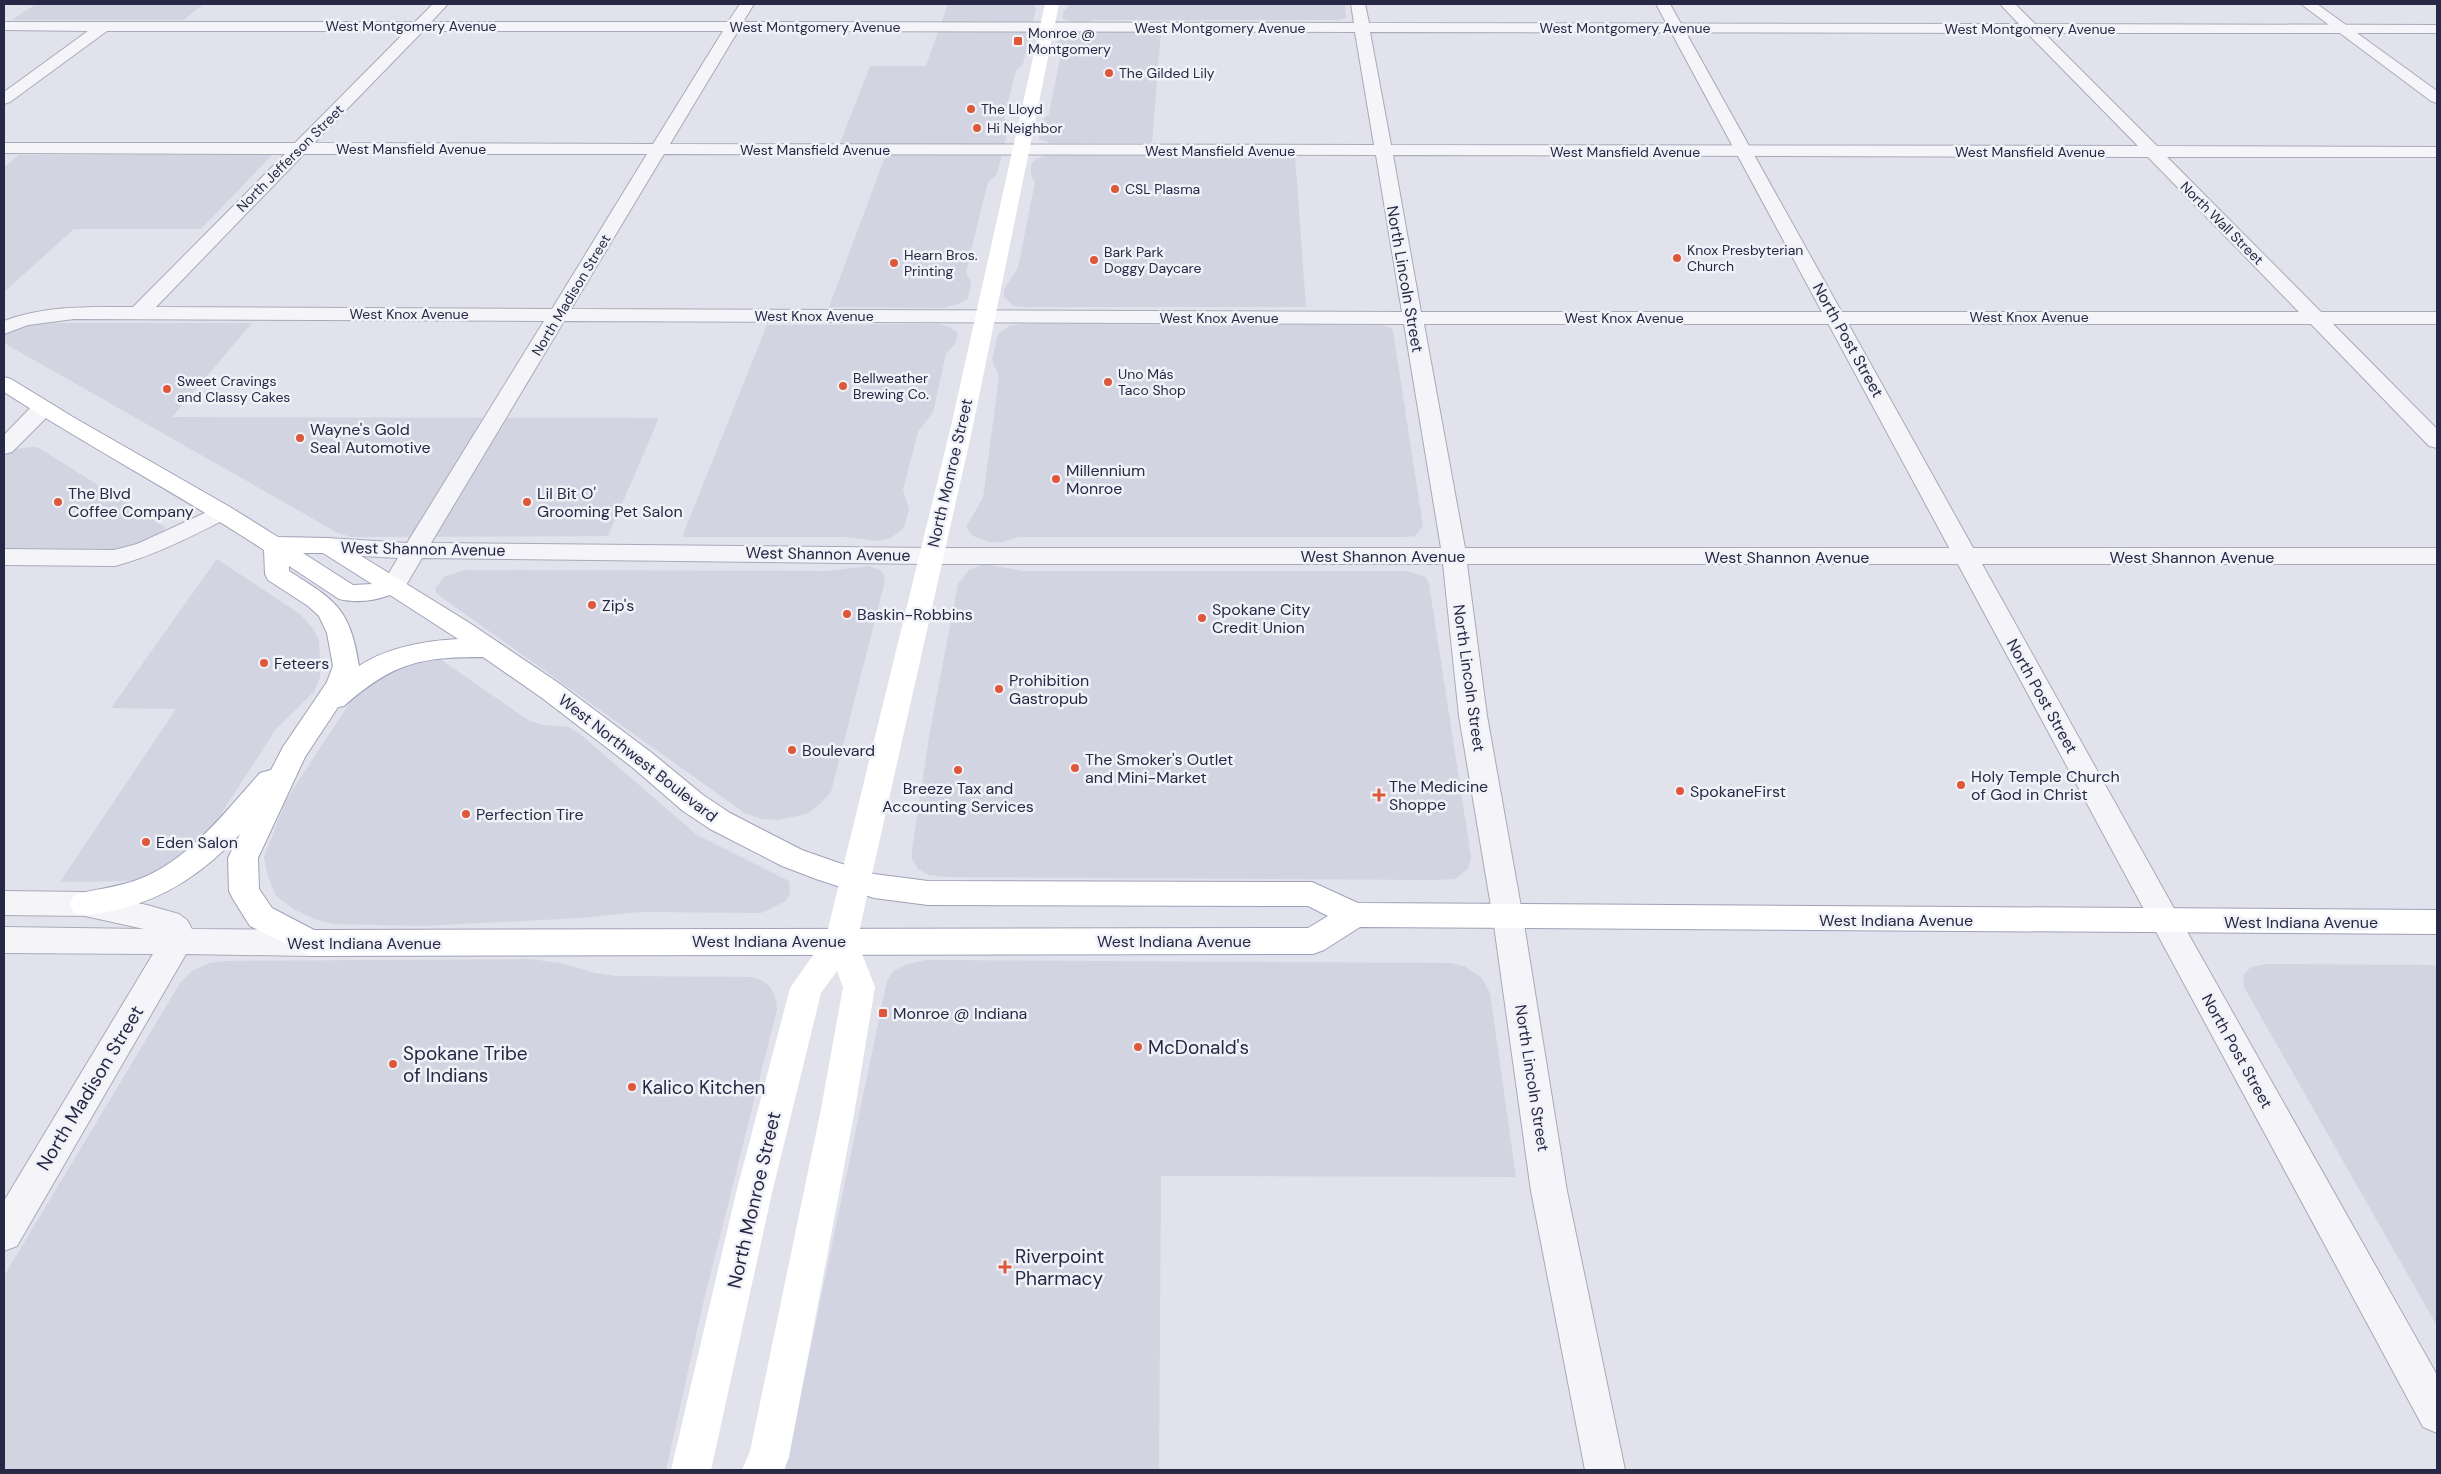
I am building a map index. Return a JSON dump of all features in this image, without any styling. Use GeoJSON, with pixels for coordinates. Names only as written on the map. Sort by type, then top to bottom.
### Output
{"type":"FeatureCollection","features":[{"type":"Feature","properties":{"kind":"main road","name":"North Monroe Street"},"geometry":{"type":"LineString","coordinates":[[690,1470],[753,1198],[806,988],[841,941],[856,881],[892,717],[932,556],[1052,4]]}},
{"type":"Feature","properties":{"kind":"main road"},"geometry":{"type":"LineString","coordinates":[[4,383],[43,408],[222,512],[348,593],[374,592],[393,586]]}},
{"type":"Feature","properties":{"kind":"main road"},"geometry":{"type":"LineString","coordinates":[[276,546],[328,546],[393,586]]}},
{"type":"Feature","properties":{"kind":"main road"},"geometry":{"type":"LineString","coordinates":[[276,546],[282,577],[317,600],[329,611],[340,633],[345,649],[346,666],[340,684],[293,754],[243,858],[244,891],[261,917],[310,943]]}},
{"type":"Feature","properties":{"kind":"main road","name":"West Northwest Boulevard"},"geometry":{"type":"LineString","coordinates":[[393,586],[459,628],[551,691],[642,760],[693,803],[720,821],[792,858],[856,881]]}},
{"type":"Feature","properties":{"kind":"main road"},"geometry":{"type":"LineString","coordinates":[[317,716],[363,674],[399,656],[417,651],[447,647],[488,648]]}},
{"type":"Feature","properties":{"kind":"main road"},"geometry":{"type":"LineString","coordinates":[[84,904],[133,893],[157,884],[182,870],[218,839],[293,754]]}},
{"type":"Feature","properties":{"kind":"main road","name":"West Indiana Avenue"},"geometry":{"type":"LineString","coordinates":[[856,881],[890,890],[928,893],[1312,894],[1355,915],[1508,918],[2437,922]]}},
{"type":"Feature","properties":{"kind":"main road","name":"West Indiana Avenue"},"geometry":{"type":"LineString","coordinates":[[310,943],[1314,941],[1355,915]]}},
{"type":"Feature","properties":{"kind":"main road"},"geometry":{"type":"LineString","coordinates":[[762,1470],[769,1457],[838,1109],[859,987],[841,941]]}},
{"type":"Feature","properties":{"kind":"street","name":"North Jefferson Street"},"geometry":{"type":"LineString","coordinates":[[139,313],[441,4]]}},
{"type":"Feature","properties":{"kind":"street","name":"North Madison Street"},"geometry":{"type":"LineString","coordinates":[[393,586],[747,4]]}},
{"type":"Feature","properties":{"kind":"street","name":"North Post Street"},"geometry":{"type":"LineString","coordinates":[[1663,4],[2165,921],[2437,1413]]}},
{"type":"Feature","properties":{"kind":"street","name":"North Wall Street"},"geometry":{"type":"LineString","coordinates":[[2007,4],[2437,441]]}},
{"type":"Feature","properties":{"kind":"street"},"geometry":{"type":"LineString","coordinates":[[2308,4],[2437,98]]}},
{"type":"Feature","properties":{"kind":"street","name":"West Montgomery Avenue"},"geometry":{"type":"LineString","coordinates":[[4,26],[1047,28],[1360,16],[1676,28],[2437,29]]}},
{"type":"Feature","properties":{"kind":"street","name":"North Lincoln Street"},"geometry":{"type":"LineString","coordinates":[[1360,16],[1454,556],[1472,716],[1508,918],[1549,1191],[1605,1470]]}},
{"type":"Feature","properties":{"kind":"street"},"geometry":{"type":"LineString","coordinates":[[4,100],[106,25]]}},
{"type":"Feature","properties":{"kind":"street","name":"West Mansfield Avenue"},"geometry":{"type":"LineString","coordinates":[[4,148],[2437,152]]}},
{"type":"Feature","properties":{"kind":"street","name":"West Knox Avenue"},"geometry":{"type":"LineString","coordinates":[[4,328],[24,320],[74,313],[1412,318],[2437,318]]}},
{"type":"Feature","properties":{"kind":"street"},"geometry":{"type":"LineString","coordinates":[[4,447],[43,408]]}},
{"type":"Feature","properties":{"kind":"street"},"geometry":{"type":"LineString","coordinates":[[4,557],[115,558],[146,549],[222,512]]}},
{"type":"Feature","properties":{"kind":"street","name":"West Shannon Avenue"},"geometry":{"type":"LineString","coordinates":[[328,546],[373,550],[932,556],[2437,556]]}},
{"type":"Feature","properties":{"kind":"street"},"geometry":{"type":"LineString","coordinates":[[4,903],[84,904],[168,923],[178,932],[176,943]]}},
{"type":"Feature","properties":{"kind":"street","name":"West Indiana Avenue"},"geometry":{"type":"LineString","coordinates":[[4,940],[310,943]]}},
{"type":"Feature","properties":{"kind":"street","name":"North Madison Street"},"geometry":{"type":"LineString","coordinates":[[4,1234],[176,943]]}},
{"type":"Feature","properties":{"kind":"shaded area"},"geometry":{"type":"Polygon","coordinates":[[[36,4],[204,4],[183,20],[12,20],[36,4]]]}},
{"type":"Feature","properties":{"kind":"shaded area"},"geometry":{"type":"Polygon","coordinates":[[[948,4],[1033,4],[1036,9],[1023,64],[1016,71],[1004,118],[1009,126],[997,174],[988,182],[966,273],[971,282],[968,299],[944,308],[829,307],[885,157],[835,156],[870,66],[926,66],[948,4]]]}},
{"type":"Feature","properties":{"kind":"shaded area"},"geometry":{"type":"Polygon","coordinates":[[[1070,4],[1345,4],[1346,18],[1338,20],[1096,20],[1074,23],[1062,18],[1064,11],[1070,4]]]}},
{"type":"Feature","properties":{"kind":"shaded area"},"geometry":{"type":"Polygon","coordinates":[[[1068,31],[1161,31],[1152,143],[1050,143],[1039,139],[1040,122],[1049,114],[1061,53],[1056,44],[1058,37],[1068,31]]]}},
{"type":"Feature","properties":{"kind":"shaded area"},"geometry":{"type":"Polygon","coordinates":[[[19,155],[272,155],[201,229],[74,229],[4,292],[4,167],[19,155]]]}},
{"type":"Feature","properties":{"kind":"shaded area"},"geometry":{"type":"Polygon","coordinates":[[[1049,155],[1295,156],[1306,307],[1014,306],[1004,297],[1004,289],[1018,268],[1035,182],[1031,175],[1031,165],[1036,159],[1049,155]]]}},
{"type":"Feature","properties":{"kind":"shaded area"},"geometry":{"type":"Polygon","coordinates":[[[4,323],[252,323],[172,417],[659,418],[608,536],[351,537],[338,533],[4,343],[4,323]]]}},
{"type":"Feature","properties":{"kind":"shaded area"},"geometry":{"type":"Polygon","coordinates":[[[938,324],[950,327],[958,333],[955,344],[946,354],[933,412],[918,432],[903,490],[909,509],[904,528],[891,538],[876,541],[846,537],[682,537],[767,325],[938,324]]]}},
{"type":"Feature","properties":{"kind":"shaded area"},"geometry":{"type":"Polygon","coordinates":[[[1024,324],[1381,325],[1391,328],[1423,526],[1415,536],[1406,537],[1019,537],[1002,542],[989,542],[973,536],[966,527],[983,498],[999,377],[992,360],[998,334],[1009,326],[1024,324]]]}},
{"type":"Feature","properties":{"kind":"shaded area"},"geometry":{"type":"Polygon","coordinates":[[[37,447],[165,527],[164,531],[134,546],[119,549],[4,548],[4,455],[16,449],[37,447]]]}},
{"type":"Feature","properties":{"kind":"shaded area"},"geometry":{"type":"Polygon","coordinates":[[[217,559],[300,614],[313,629],[319,640],[320,658],[320,677],[314,692],[276,729],[214,825],[169,870],[138,881],[60,882],[176,709],[111,708],[217,559]]]}},
{"type":"Feature","properties":{"kind":"shaded area"},"geometry":{"type":"Polygon","coordinates":[[[984,564],[1023,571],[1406,571],[1426,577],[1429,584],[1471,857],[1468,869],[1455,879],[1433,880],[945,877],[929,875],[918,869],[912,859],[912,850],[930,731],[958,584],[969,570],[984,564]]]}},
{"type":"Feature","properties":{"kind":"shaded area"},"geometry":{"type":"Polygon","coordinates":[[[868,566],[880,570],[884,575],[885,581],[831,792],[807,814],[778,820],[762,819],[746,814],[437,594],[435,589],[444,577],[464,570],[828,571],[868,566]]]}},
{"type":"Feature","properties":{"kind":"shaded area"},"geometry":{"type":"Polygon","coordinates":[[[440,659],[528,720],[542,725],[569,727],[580,734],[697,835],[789,881],[790,893],[786,901],[761,913],[640,912],[581,918],[423,926],[334,924],[317,920],[295,910],[276,896],[267,873],[264,857],[286,800],[354,696],[386,668],[440,659]]]}},
{"type":"Feature","properties":{"kind":"shaded area"},"geometry":{"type":"Polygon","coordinates":[[[531,959],[560,963],[595,973],[616,976],[752,977],[763,981],[771,988],[776,1000],[777,1009],[702,1308],[666,1470],[4,1470],[4,1276],[180,983],[192,971],[210,963],[226,961],[531,959]]]}},
{"type":"Feature","properties":{"kind":"shaded area"},"geometry":{"type":"Polygon","coordinates":[[[926,960],[1451,963],[1464,966],[1481,977],[1490,993],[1516,1177],[1161,1176],[1159,1470],[785,1470],[887,981],[893,971],[908,964],[926,960]]]}},
{"type":"Feature","properties":{"kind":"shaded area"},"geometry":{"type":"Polygon","coordinates":[[[2267,964],[2437,965],[2437,1326],[2244,987],[2243,975],[2251,967],[2267,964]]]}},
{"type":"Feature","properties":{"kind":"place","name":"Monroe @ Montgomery"},"geometry":{"type":"Point","coordinates":[1018,41]}},
{"type":"Feature","properties":{"kind":"place","name":"The Gilded Lily"},"geometry":{"type":"Point","coordinates":[1109,73]}},
{"type":"Feature","properties":{"kind":"place","name":"The Lloyd"},"geometry":{"type":"Point","coordinates":[971,109]}},
{"type":"Feature","properties":{"kind":"place","name":"Hi Neighbor"},"geometry":{"type":"Point","coordinates":[977,128]}},
{"type":"Feature","properties":{"kind":"place","name":"CSL Plasma"},"geometry":{"type":"Point","coordinates":[1115,189]}},
{"type":"Feature","properties":{"kind":"place","name":"Knox Presbyterian Church"},"geometry":{"type":"Point","coordinates":[1677,258]}},
{"type":"Feature","properties":{"kind":"place","name":"Bark Park Doggy Daycare"},"geometry":{"type":"Point","coordinates":[1094,260]}},
{"type":"Feature","properties":{"kind":"place","name":"Hearn Bros. Printing"},"geometry":{"type":"Point","coordinates":[894,263]}},
{"type":"Feature","properties":{"kind":"place","name":"Uno Más Taco Shop"},"geometry":{"type":"Point","coordinates":[1108,382]}},
{"type":"Feature","properties":{"kind":"place","name":"Bellweather Brewing Co."},"geometry":{"type":"Point","coordinates":[843,386]}},
{"type":"Feature","properties":{"kind":"place","name":"Sweet Cravings and Classy Cakes"},"geometry":{"type":"Point","coordinates":[167,389]}},
{"type":"Feature","properties":{"kind":"place","name":"Wayne's Gold Seal Automotive"},"geometry":{"type":"Point","coordinates":[300,438]}},
{"type":"Feature","properties":{"kind":"place","name":"Millennium Monroe"},"geometry":{"type":"Point","coordinates":[1056,479]}},
{"type":"Feature","properties":{"kind":"place","name":"The Blvd Coffee Company"},"geometry":{"type":"Point","coordinates":[58,502]}},
{"type":"Feature","properties":{"kind":"place","name":"Lil Bit O' Grooming Pet Salon"},"geometry":{"type":"Point","coordinates":[527,502]}},
{"type":"Feature","properties":{"kind":"place","name":"Zip's"},"geometry":{"type":"Point","coordinates":[592,605]}},
{"type":"Feature","properties":{"kind":"place","name":"Baskin-Robbins"},"geometry":{"type":"Point","coordinates":[847,614]}},
{"type":"Feature","properties":{"kind":"place","name":"Spokane City Credit Union"},"geometry":{"type":"Point","coordinates":[1202,618]}},
{"type":"Feature","properties":{"kind":"place","name":"Feteers"},"geometry":{"type":"Point","coordinates":[264,663]}},
{"type":"Feature","properties":{"kind":"place","name":"Prohibition Gastropub"},"geometry":{"type":"Point","coordinates":[999,689]}},
{"type":"Feature","properties":{"kind":"place","name":"Boulevard"},"geometry":{"type":"Point","coordinates":[792,750]}},
{"type":"Feature","properties":{"kind":"place","name":"The Smoker's Outlet and Mini-Market"},"geometry":{"type":"Point","coordinates":[1075,768]}},
{"type":"Feature","properties":{"kind":"place","name":"Breeze Tax and Accounting Services"},"geometry":{"type":"Point","coordinates":[958,770]}},
{"type":"Feature","properties":{"kind":"place","name":"Holy Temple Church of God in Christ"},"geometry":{"type":"Point","coordinates":[1961,785]}},
{"type":"Feature","properties":{"kind":"place","name":"SpokaneFirst"},"geometry":{"type":"Point","coordinates":[1680,791]}},
{"type":"Feature","properties":{"kind":"place","name":"The Medicine Shoppe"},"geometry":{"type":"Point","coordinates":[1379,795]}},
{"type":"Feature","properties":{"kind":"place","name":"Perfection Tire"},"geometry":{"type":"Point","coordinates":[466,814]}},
{"type":"Feature","properties":{"kind":"place","name":"Eden Salon"},"geometry":{"type":"Point","coordinates":[146,842]}},
{"type":"Feature","properties":{"kind":"place","name":"Monroe @ Indiana"},"geometry":{"type":"Point","coordinates":[883,1013]}},
{"type":"Feature","properties":{"kind":"place","name":"McDonald's"},"geometry":{"type":"Point","coordinates":[1138,1047]}},
{"type":"Feature","properties":{"kind":"place","name":"Spokane Tribe of Indians"},"geometry":{"type":"Point","coordinates":[393,1064]}},
{"type":"Feature","properties":{"kind":"place","name":"Kalico Kitchen"},"geometry":{"type":"Point","coordinates":[632,1087]}},
{"type":"Feature","properties":{"kind":"place","name":"Riverpoint Pharmacy"},"geometry":{"type":"Point","coordinates":[1005,1267]}}]}
